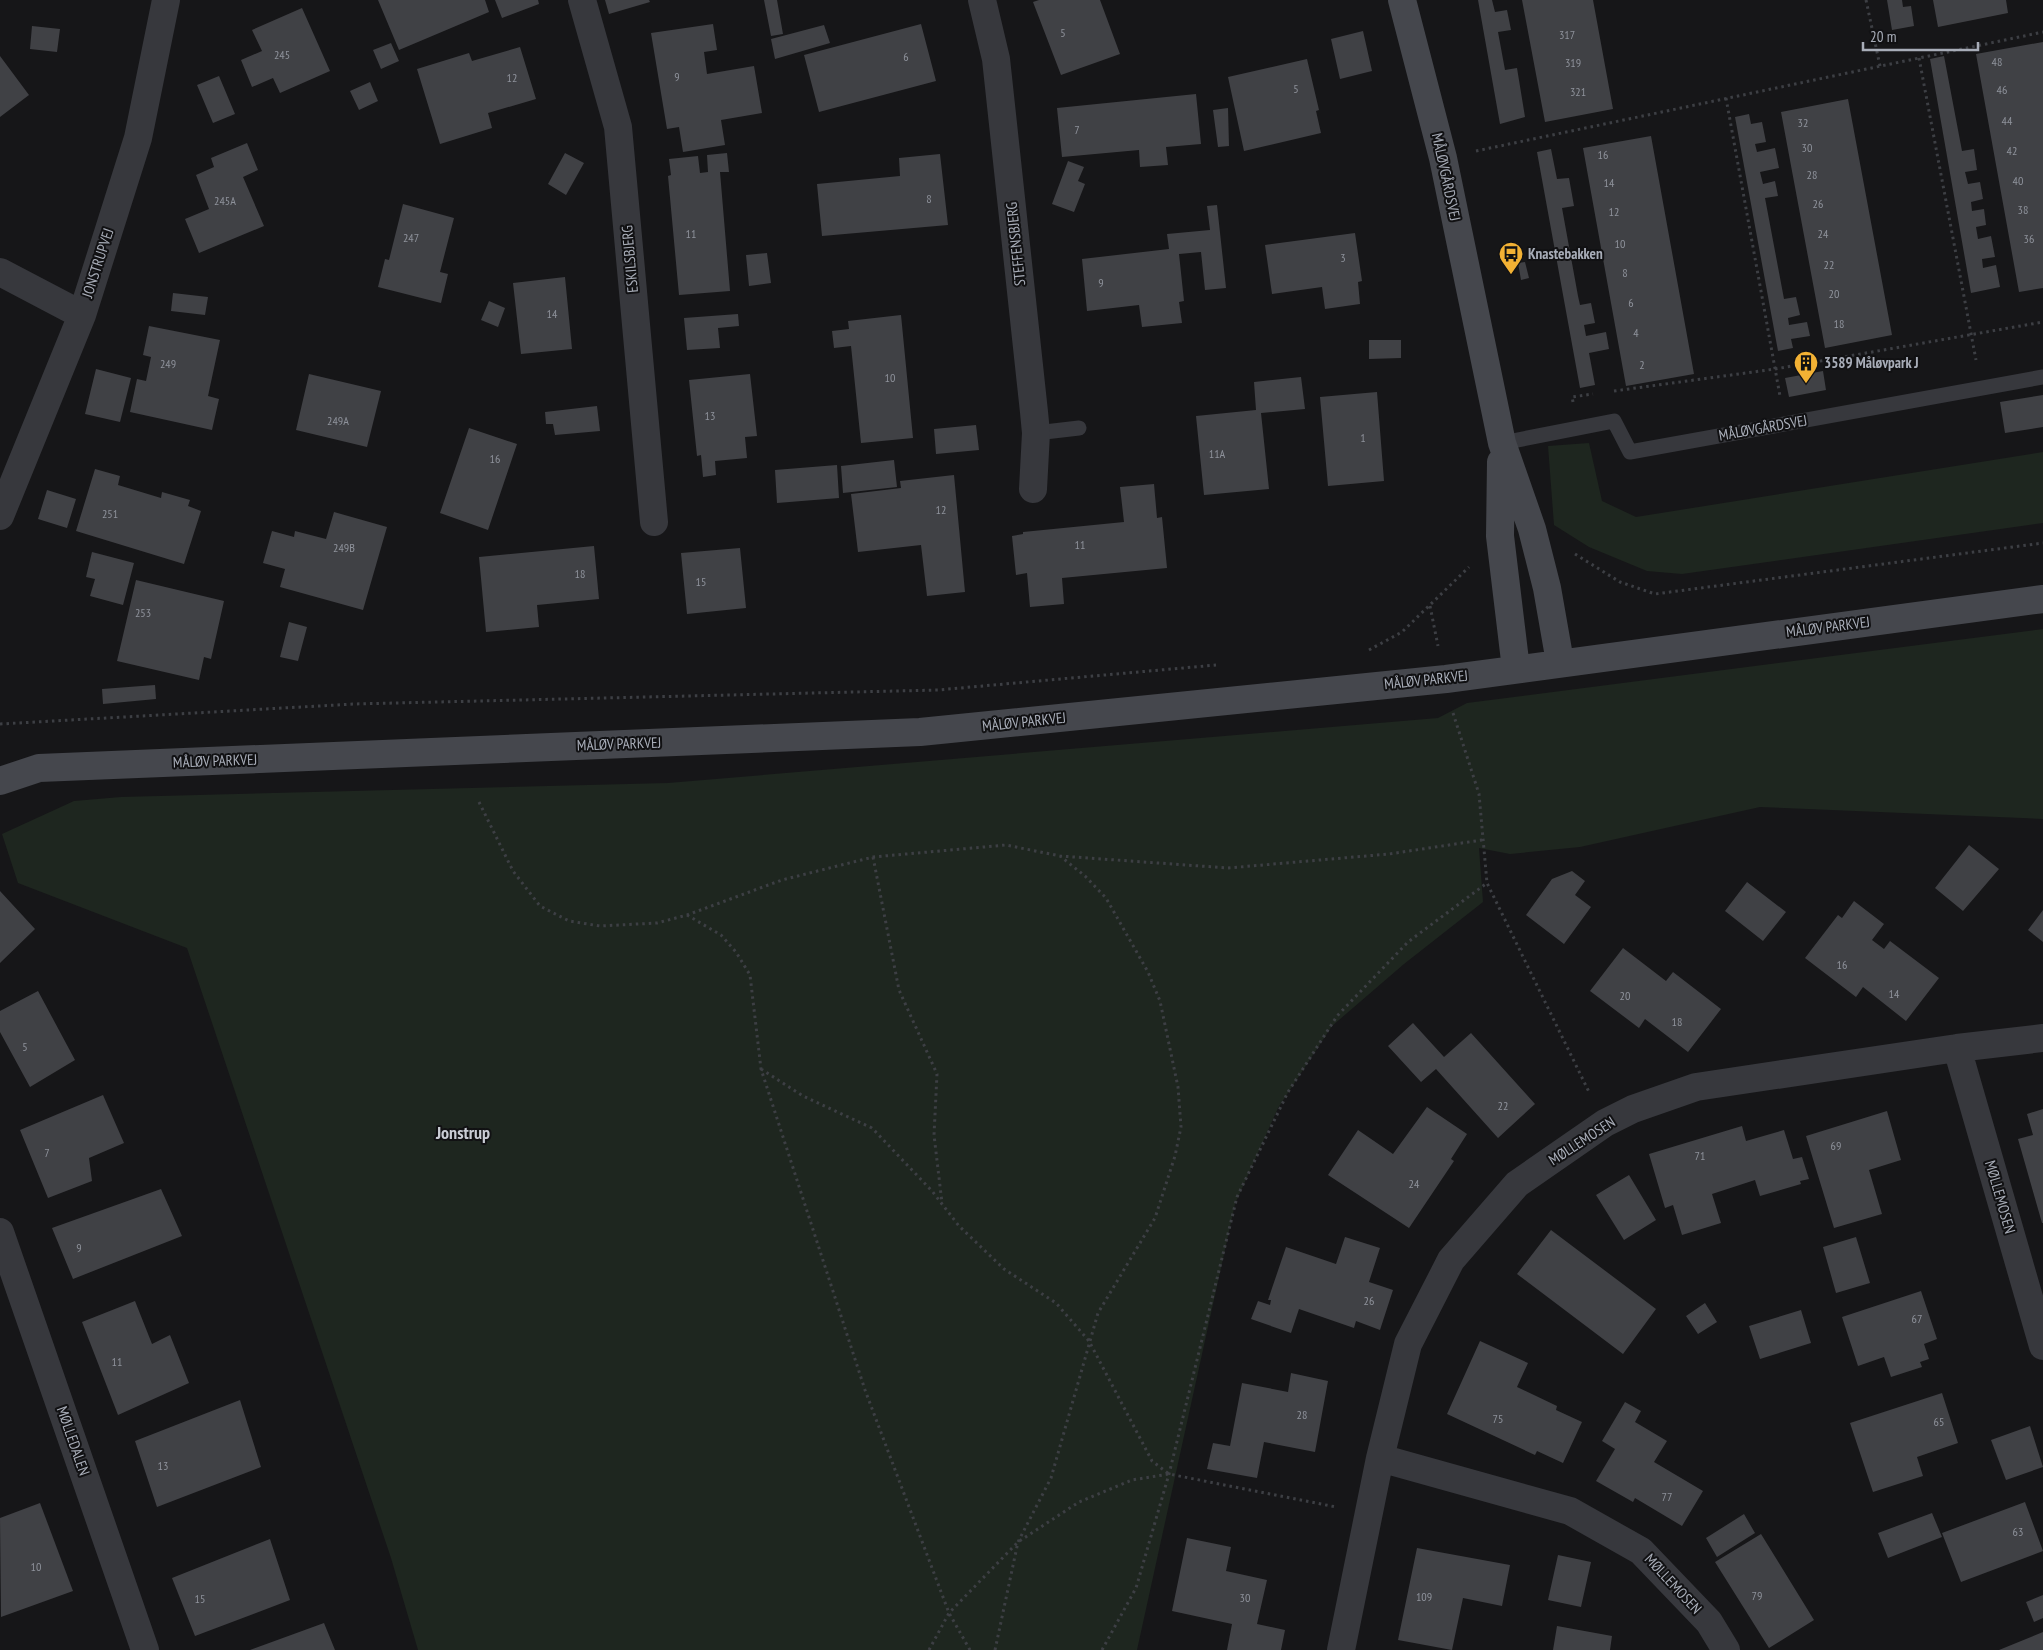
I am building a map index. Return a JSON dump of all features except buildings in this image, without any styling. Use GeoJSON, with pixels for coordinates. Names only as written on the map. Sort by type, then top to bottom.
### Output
{"type":"FeatureCollection","features":[{"type":"Feature","properties":{"kind":"street","name":"JONSTRUPVEJ"},"geometry":{"type":"LineString","coordinates":[[0,516],[82,315],[138,138],[166,0]]}},
{"type":"Feature","properties":{"kind":"street","name":"ESKILSBJERG"},"geometry":{"type":"LineString","coordinates":[[582,0],[618,127],[654,522]]}},
{"type":"Feature","properties":{"kind":"street","name":"STEFFENSBJERG"},"geometry":{"type":"LineString","coordinates":[[982,0],[996,59],[1036,433],[1033,489]]}},
{"type":"Feature","properties":{"kind":"street","name":"MÅLØVGÅRDSVEJ"},"geometry":{"type":"LineString","coordinates":[[1402,0],[1443,158],[1502,443],[1532,530],[1547,588],[1560,662]]}},
{"type":"Feature","properties":{"kind":"street"},"geometry":{"type":"LineString","coordinates":[[0,272],[82,315]]}},
{"type":"Feature","properties":{"kind":"street","name":"MÅLØVGÅRDSVEJ"},"geometry":{"type":"LineString","coordinates":[[1502,443],[1500,536],[1516,669]]}},
{"type":"Feature","properties":{"kind":"street","name":"MÅLØV PARKVEJ"},"geometry":{"type":"LineString","coordinates":[[0,781],[39,768],[920,732],[1446,679],[1560,662],[2043,600]]}},
{"type":"Feature","properties":{"kind":"street","name":"MØLLEMOSEN"},"geometry":{"type":"LineString","coordinates":[[1341,1650],[1380,1458],[1408,1344],[1451,1260],[1518,1184],[1605,1123],[1633,1109],[1696,1087],[1957,1048],[2043,1038]]}},
{"type":"Feature","properties":{"kind":"street","name":"MØLLEMOSEN"},"geometry":{"type":"LineString","coordinates":[[1957,1048],[2043,1346]]}},
{"type":"Feature","properties":{"kind":"street","name":"MØLLEDALEN"},"geometry":{"type":"LineString","coordinates":[[0,1232],[145,1650]]}},
{"type":"Feature","properties":{"kind":"street","name":"MØLLEMOSEN"},"geometry":{"type":"LineString","coordinates":[[1380,1458],[1570,1510],[1641,1551],[1709,1622],[1726,1650]]}},
{"type":"Feature","properties":{"kind":"lane","name":"MÅLØVGÅRDSVEJ"},"geometry":{"type":"LineString","coordinates":[[1502,443],[1614,421],[1630,452],[2043,377]]}},
{"type":"Feature","properties":{"kind":"lane"},"geometry":{"type":"LineString","coordinates":[[1036,433],[1079,428]]}},
{"type":"Feature","properties":{"kind":"path"},"geometry":{"type":"LineString","coordinates":[[1866,0],[1880,66]]}},
{"type":"Feature","properties":{"kind":"path"},"geometry":{"type":"LineString","coordinates":[[1443,158],[2043,32]]}},
{"type":"Feature","properties":{"kind":"path"},"geometry":{"type":"LineString","coordinates":[[1919,58],[1981,388]]}},
{"type":"Feature","properties":{"kind":"path"},"geometry":{"type":"LineString","coordinates":[[1726,98],[1785,424]]}},
{"type":"Feature","properties":{"kind":"path"},"geometry":{"type":"LineString","coordinates":[[1610,392],[1775,368],[2043,322]]}},
{"type":"Feature","properties":{"kind":"path"},"geometry":{"type":"LineString","coordinates":[[1578,428],[1572,397],[1601,393]]}},
{"type":"Feature","properties":{"kind":"path"},"geometry":{"type":"LineString","coordinates":[[1538,553],[1561,549],[1576,555],[1620,582],[1655,594],[2043,543]]}},
{"type":"Feature","properties":{"kind":"path"},"geometry":{"type":"LineString","coordinates":[[1363,651],[1373,650],[1402,632],[1469,566],[1504,559]]}},
{"type":"Feature","properties":{"kind":"path"},"geometry":{"type":"LineString","coordinates":[[1430,606],[1457,729],[1479,794],[1487,883],[1605,1123]]}},
{"type":"Feature","properties":{"kind":"path"},"geometry":{"type":"LineString","coordinates":[[0,724],[354,704],[938,690],[1220,665]]}},
{"type":"Feature","properties":{"kind":"path"},"geometry":{"type":"LineString","coordinates":[[479,802],[513,871],[540,906],[569,921],[600,926],[657,923],[687,915],[782,880],[873,857],[1006,845],[1060,856],[1228,868],[1389,854],[1482,840]]}},
{"type":"Feature","properties":{"kind":"path"},"geometry":{"type":"LineString","coordinates":[[995,1650],[1018,1542],[1051,1478],[1098,1313],[1155,1218],[1175,1156],[1181,1127],[1178,1087],[1160,1001],[1148,972],[1106,898],[1085,876],[1060,856]]}},
{"type":"Feature","properties":{"kind":"path"},"geometry":{"type":"LineString","coordinates":[[873,857],[899,990],[937,1074],[934,1135],[942,1204]]}},
{"type":"Feature","properties":{"kind":"path"},"geometry":{"type":"LineString","coordinates":[[1102,1650],[1136,1588],[1169,1474],[1237,1196],[1288,1092],[1337,1016],[1408,942],[1487,883]]}},
{"type":"Feature","properties":{"kind":"path"},"geometry":{"type":"LineString","coordinates":[[687,915],[721,935],[736,952],[750,975],[761,1068],[865,1390],[949,1613],[970,1650]]}},
{"type":"Feature","properties":{"kind":"path"},"geometry":{"type":"LineString","coordinates":[[761,1068],[803,1096],[872,1128],[942,1204],[959,1226],[1004,1270],[1056,1303],[1089,1341],[1152,1461],[1169,1474]]}},
{"type":"Feature","properties":{"kind":"path"},"geometry":{"type":"LineString","coordinates":[[929,1650],[949,1613],[1018,1542],[1080,1502],[1132,1480],[1169,1474],[1369,1514]]}},
{"type":"Feature","properties":{"kind":"shaded area"},"geometry":{"type":"Polygon","coordinates":[[[1589,443],[1602,501],[1636,517],[2043,452],[2043,523],[1682,574],[1647,571],[1589,547],[1554,525],[1548,446],[1589,443]]]}},
{"type":"Feature","properties":{"kind":"shaded area"},"geometry":{"type":"Polygon","coordinates":[[[2043,629],[2043,819],[1760,807],[1580,847],[1510,854],[1479,848],[1483,902],[1404,964],[1332,1026],[1278,1108],[1235,1204],[1137,1650],[418,1650],[391,1558],[187,948],[18,883],[2,834],[74,801],[121,797],[668,783],[1438,718],[1467,703],[2043,629]]]}},
{"type":"Feature","properties":{"kind":"place","name":"Knastebakken"},"geometry":{"type":"Point","coordinates":[1511,275]}},
{"type":"Feature","properties":{"kind":"place","name":"3589 Måløvpark J"},"geometry":{"type":"Point","coordinates":[1806,384]}},
{"type":"Feature","properties":{"kind":"district","name":"Jonstrup"},"geometry":{"type":"Point","coordinates":[463,1133]}}]}
